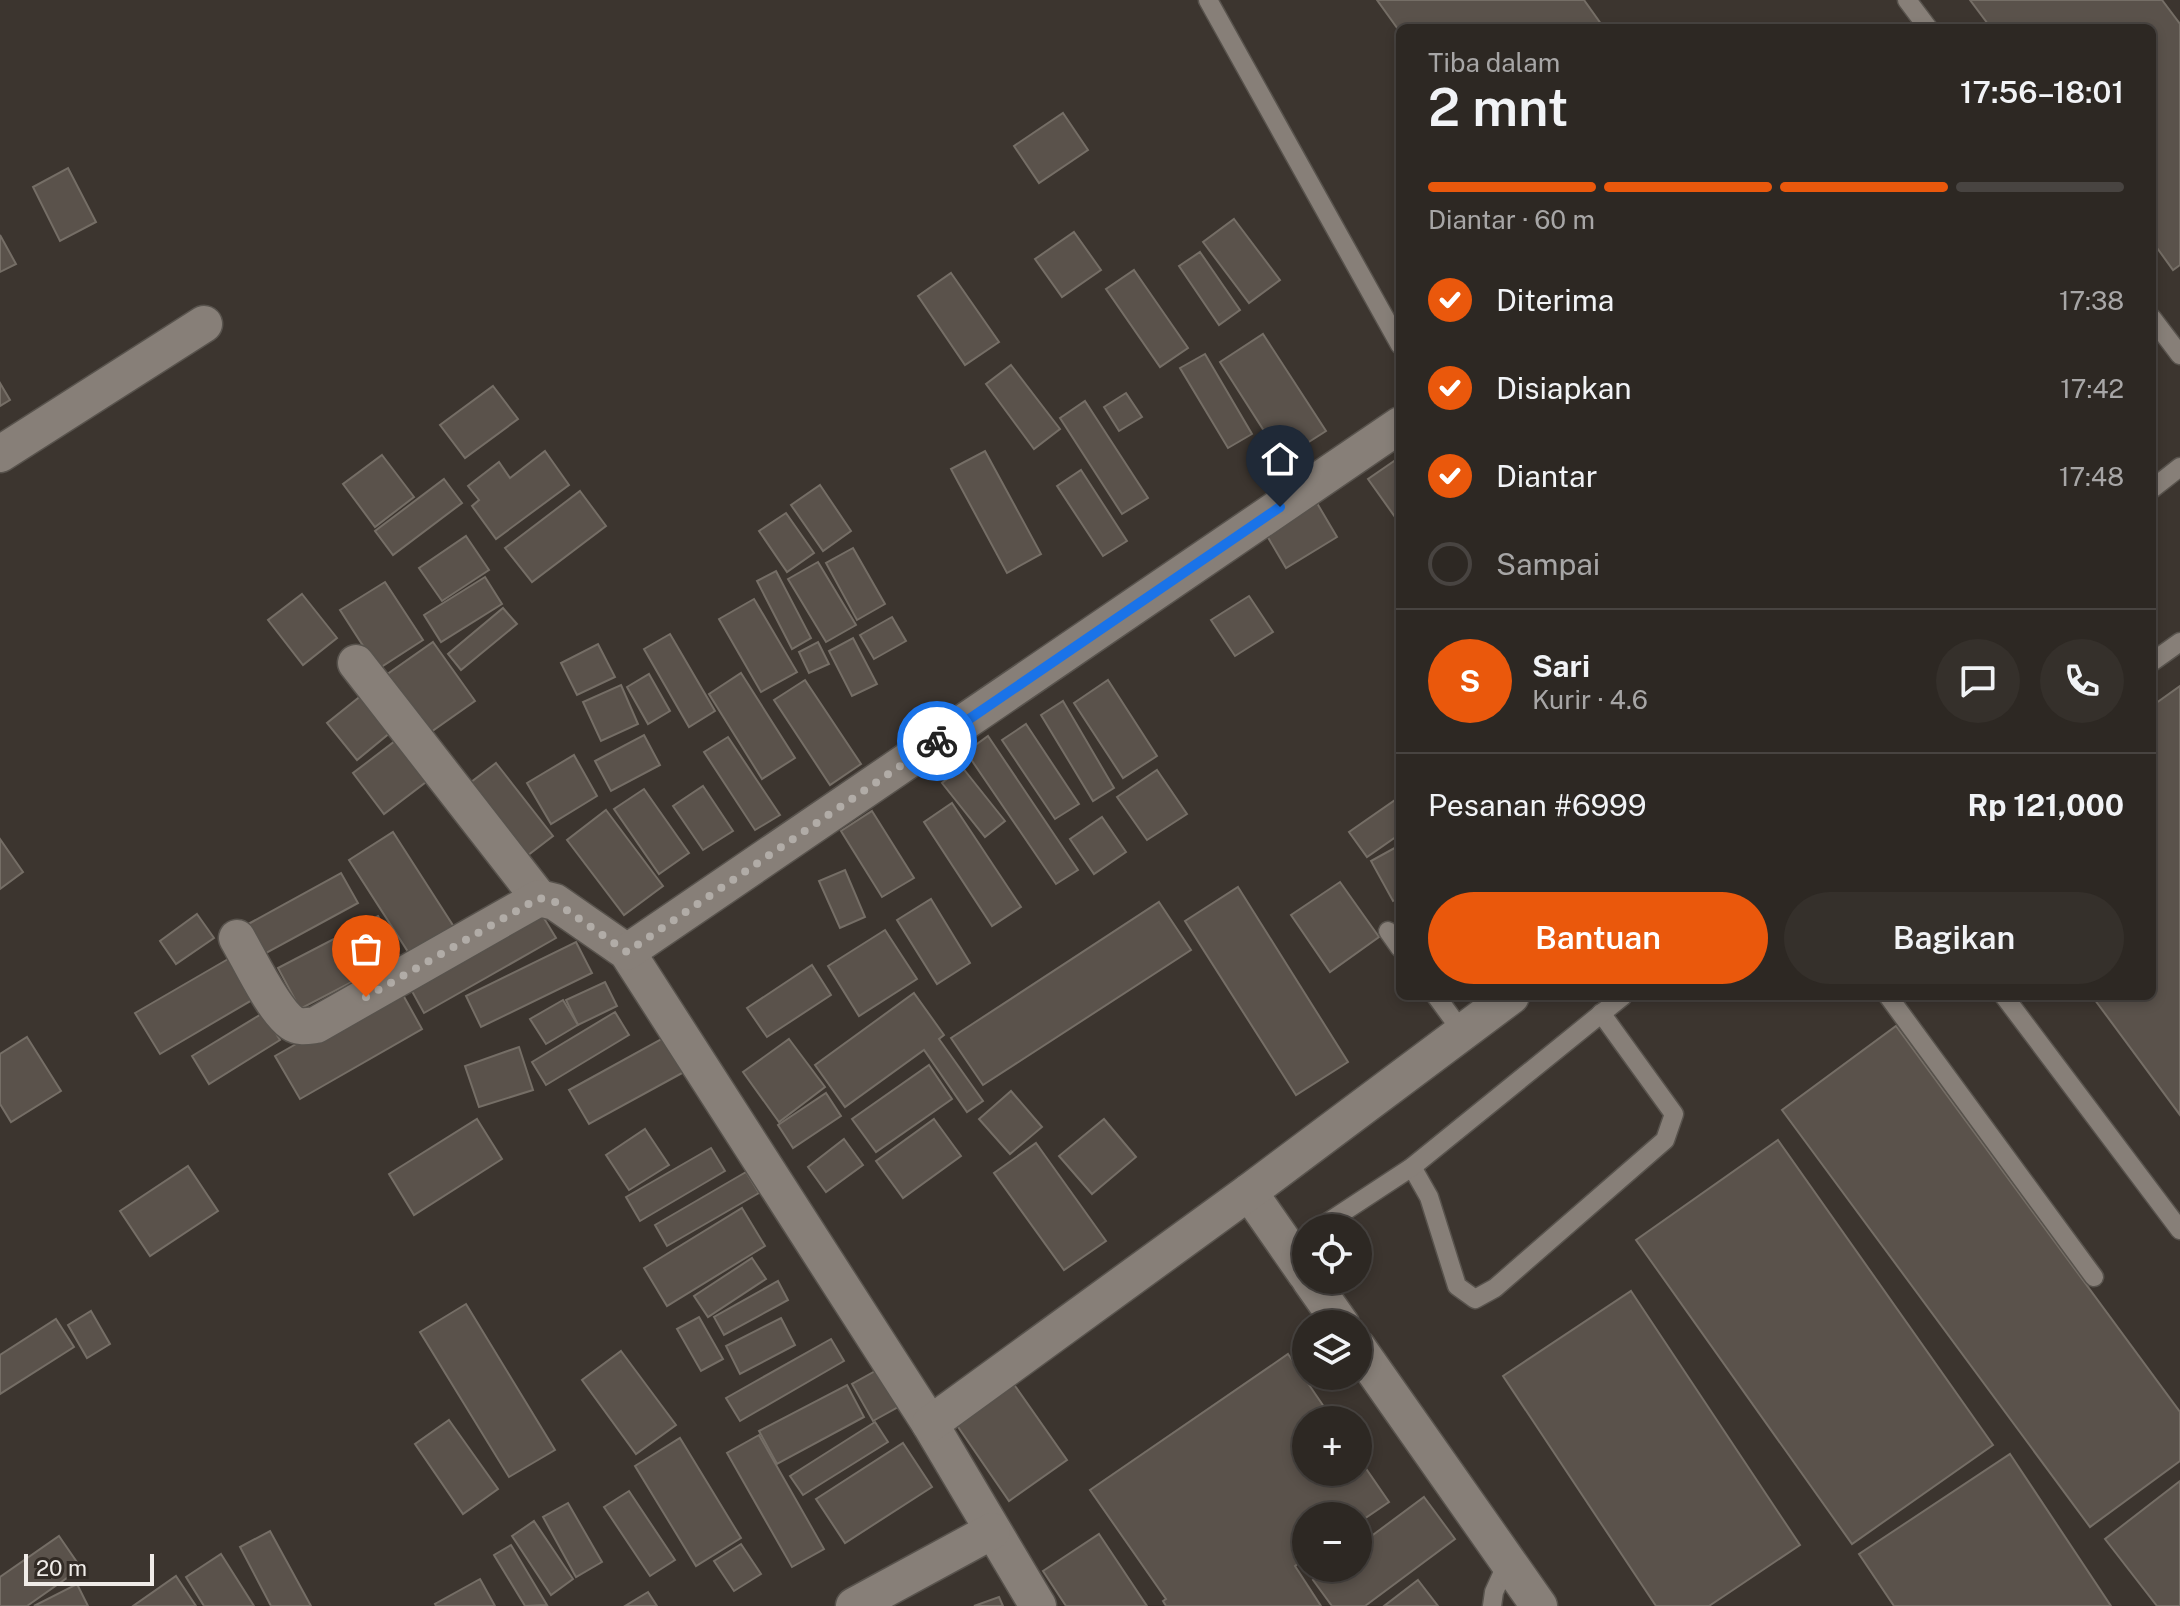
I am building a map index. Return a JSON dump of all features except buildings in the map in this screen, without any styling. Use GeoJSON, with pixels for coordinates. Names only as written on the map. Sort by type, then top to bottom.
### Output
{"type":"FeatureCollection","features":[{"type":"Feature","properties":{"kind":"street"},"geometry":{"type":"LineString","coordinates":[[0,454],[204,324]]}},
{"type":"Feature","properties":{"kind":"street"},"geometry":{"type":"LineString","coordinates":[[627,952],[1396,428]]}},
{"type":"Feature","properties":{"kind":"street"},"geometry":{"type":"LineString","coordinates":[[356,663],[539,898],[555,902],[627,952],[930,1424],[1038,1606]]}},
{"type":"Feature","properties":{"kind":"street"},"geometry":{"type":"LineString","coordinates":[[237,938],[280,1012],[294,1025],[316,1025],[539,898]]}},
{"type":"Feature","properties":{"kind":"street"},"geometry":{"type":"LineString","coordinates":[[930,1424],[1506,1000]]}},
{"type":"Feature","properties":{"kind":"street"},"geometry":{"type":"LineString","coordinates":[[1249,1192],[1292,1243]]}},
{"type":"Feature","properties":{"kind":"street"},"geometry":{"type":"LineString","coordinates":[[1372,1368],[1539,1606]]}},
{"type":"Feature","properties":{"kind":"street"},"geometry":{"type":"LineString","coordinates":[[854,1606],[992,1531]]}},
{"type":"Feature","properties":{"kind":"lane"},"geometry":{"type":"LineString","coordinates":[[1208,0],[1396,338]]}},
{"type":"Feature","properties":{"kind":"lane"},"geometry":{"type":"LineString","coordinates":[[1907,0],[1925,24]]}},
{"type":"Feature","properties":{"kind":"lane"},"geometry":{"type":"LineString","coordinates":[[2156,323],[2180,355]]}},
{"type":"Feature","properties":{"kind":"lane"},"geometry":{"type":"LineString","coordinates":[[2156,486],[2180,467]]}},
{"type":"Feature","properties":{"kind":"lane"},"geometry":{"type":"LineString","coordinates":[[2156,659],[2180,642]]}},
{"type":"Feature","properties":{"kind":"lane"},"geometry":{"type":"LineString","coordinates":[[1388,931],[1396,942]]}},
{"type":"Feature","properties":{"kind":"lane"},"geometry":{"type":"LineString","coordinates":[[1439,1000],[1463,1033]]}},
{"type":"Feature","properties":{"kind":"lane"},"geometry":{"type":"LineString","coordinates":[[1340,1214],[1412,1167],[1618,1000]]}},
{"type":"Feature","properties":{"kind":"lane"},"geometry":{"type":"LineString","coordinates":[[1891,1000],[2094,1277]]}},
{"type":"Feature","properties":{"kind":"lane"},"geometry":{"type":"LineString","coordinates":[[2007,1000],[2180,1230]]}},
{"type":"Feature","properties":{"kind":"lane"},"geometry":{"type":"LineString","coordinates":[[1412,1167],[1429,1197],[1457,1286],[1475,1299],[1495,1288],[1665,1140],[1674,1114],[1601,1013]]}},
{"type":"Feature","properties":{"kind":"lane"},"geometry":{"type":"LineString","coordinates":[[1492,1606],[1494,1592],[1508,1561]]}},
{"type":"Feature","properties":{"kind":"way so far"},"geometry":{"type":"LineString","coordinates":[[366,997],[539,898],[555,902],[627,952],[937,741]]}},
{"type":"Feature","properties":{"kind":"route"},"geometry":{"type":"LineString","coordinates":[[937,741],[1280,507]]}}]}
